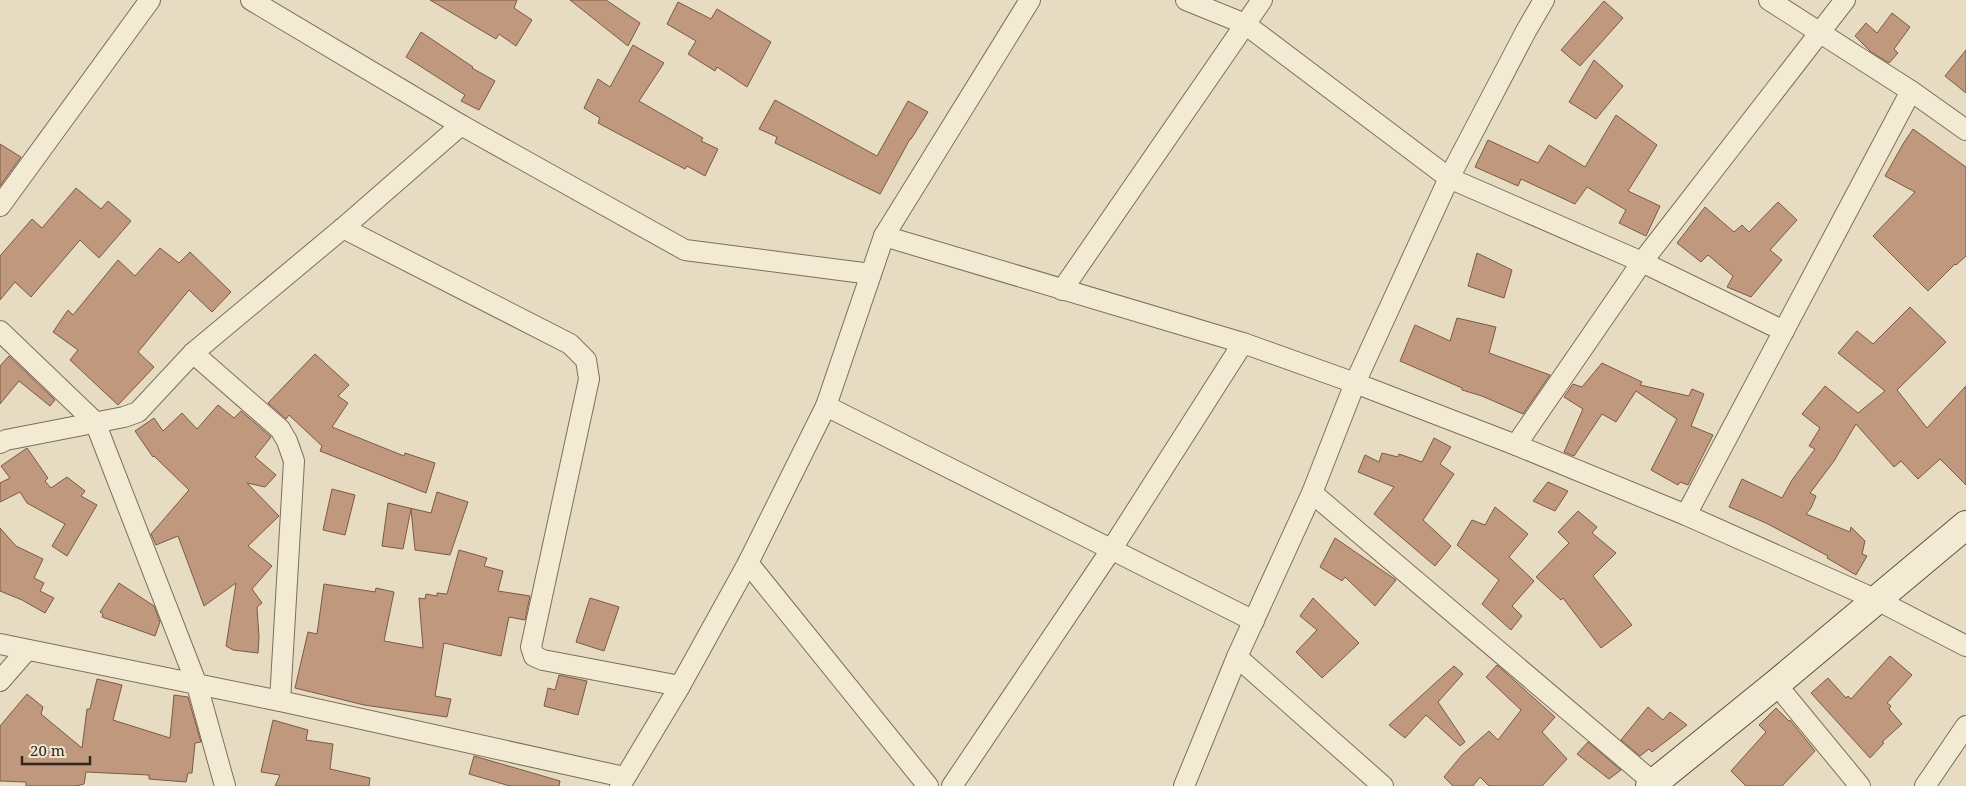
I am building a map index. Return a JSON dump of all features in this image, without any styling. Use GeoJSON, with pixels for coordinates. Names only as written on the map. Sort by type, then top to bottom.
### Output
{"type":"FeatureCollection","features":[{"type":"Feature","properties":{"kind":"street"},"geometry":{"type":"LineString","coordinates":[[0,206],[150,0]]}},
{"type":"Feature","properties":{"kind":"street"},"geometry":{"type":"LineString","coordinates":[[251,0],[462,126],[685,250],[871,274]]}},
{"type":"Feature","properties":{"kind":"street"},"geometry":{"type":"LineString","coordinates":[[0,644],[280,701],[622,782],[680,686],[748,563],[826,406],[884,236],[1030,0]]}},
{"type":"Feature","properties":{"kind":"street"},"geometry":{"type":"LineString","coordinates":[[1186,0],[1245,24],[1449,178],[1642,262],[1784,331]]}},
{"type":"Feature","properties":{"kind":"street"},"geometry":{"type":"LineString","coordinates":[[1062,290],[1262,0]]}},
{"type":"Feature","properties":{"kind":"street"},"geometry":{"type":"LineString","coordinates":[[1184,786],[1237,657],[1312,493],[1355,383],[1449,178],[1544,0]]}},
{"type":"Feature","properties":{"kind":"street"},"geometry":{"type":"LineString","coordinates":[[1769,0],[1911,91],[1966,130]]}},
{"type":"Feature","properties":{"kind":"street"},"geometry":{"type":"LineString","coordinates":[[1516,445],[1642,262],[1845,0]]}},
{"type":"Feature","properties":{"kind":"street"},"geometry":{"type":"LineString","coordinates":[[1686,516],[1911,91]]}},
{"type":"Feature","properties":{"kind":"street"},"geometry":{"type":"LineString","coordinates":[[0,443],[6,440],[124,417],[138,412],[193,353],[462,126]]}},
{"type":"Feature","properties":{"kind":"street"},"geometry":{"type":"LineString","coordinates":[[343,228],[570,344],[586,360],[589,379],[531,647],[534,656],[542,660],[680,686]]}},
{"type":"Feature","properties":{"kind":"street"},"geometry":{"type":"LineString","coordinates":[[884,236],[1244,343],[1355,383],[1516,445],[1686,516],[1877,600],[1966,646]]}},
{"type":"Feature","properties":{"kind":"street"},"geometry":{"type":"LineString","coordinates":[[0,331],[95,422],[197,685],[225,786]]}},
{"type":"Feature","properties":{"kind":"street"},"geometry":{"type":"LineString","coordinates":[[952,786],[1111,550],[1244,343]]}},
{"type":"Feature","properties":{"kind":"street"},"geometry":{"type":"LineString","coordinates":[[193,353],[280,429],[294,460],[280,701]]}},
{"type":"Feature","properties":{"kind":"street"},"geometry":{"type":"LineString","coordinates":[[826,406],[1254,621]]}},
{"type":"Feature","properties":{"kind":"street"},"geometry":{"type":"LineString","coordinates":[[1312,493],[1652,784],[1776,684],[1966,525]]}},
{"type":"Feature","properties":{"kind":"street"},"geometry":{"type":"LineString","coordinates":[[748,563],[928,786]]}},
{"type":"Feature","properties":{"kind":"street"},"geometry":{"type":"LineString","coordinates":[[0,681],[27,650]]}},
{"type":"Feature","properties":{"kind":"street"},"geometry":{"type":"LineString","coordinates":[[1237,657],[1383,786]]}},
{"type":"Feature","properties":{"kind":"street"},"geometry":{"type":"LineString","coordinates":[[1776,684],[1860,786]]}},
{"type":"Feature","properties":{"kind":"street"},"geometry":{"type":"LineString","coordinates":[[1925,786],[1966,726]]}},
{"type":"Feature","properties":{"kind":"building"},"geometry":{"type":"Polygon","coordinates":[[[430,0],[517,0],[514,8],[532,20],[516,46],[499,34],[496,39],[430,0]]]}},
{"type":"Feature","properties":{"kind":"building"},"geometry":{"type":"Polygon","coordinates":[[[570,0],[606,0],[640,23],[628,46],[570,0]]]}},
{"type":"Feature","properties":{"kind":"building"},"geometry":{"type":"Polygon","coordinates":[[[1604,1],[1623,18],[1580,66],[1561,50],[1604,1]]]}},
{"type":"Feature","properties":{"kind":"building"},"geometry":{"type":"Polygon","coordinates":[[[678,2],[711,19],[717,9],[771,42],[747,87],[717,67],[715,71],[688,54],[696,41],[667,24],[678,2]]]}},
{"type":"Feature","properties":{"kind":"building"},"geometry":{"type":"Polygon","coordinates":[[[1892,13],[1910,27],[1894,49],[1898,53],[1889,63],[1871,52],[1855,36],[1866,23],[1877,33],[1892,13]]]}},
{"type":"Feature","properties":{"kind":"building"},"geometry":{"type":"Polygon","coordinates":[[[421,32],[472,68],[495,81],[479,110],[461,101],[465,95],[406,57],[421,32]]]}},
{"type":"Feature","properties":{"kind":"building"},"geometry":{"type":"Polygon","coordinates":[[[633,45],[664,63],[639,101],[703,138],[701,141],[718,149],[705,176],[687,166],[685,169],[598,123],[600,118],[584,108],[598,79],[610,87],[633,45]]]}},
{"type":"Feature","properties":{"kind":"building"},"geometry":{"type":"Polygon","coordinates":[[[1966,50],[1966,93],[1945,76],[1966,50]]]}},
{"type":"Feature","properties":{"kind":"building"},"geometry":{"type":"Polygon","coordinates":[[[1594,60],[1623,86],[1596,119],[1569,102],[1594,60]]]}},
{"type":"Feature","properties":{"kind":"building"},"geometry":{"type":"Polygon","coordinates":[[[775,100],[877,156],[908,101],[928,112],[910,139],[880,194],[775,143],[777,137],[759,129],[775,100]]]}},
{"type":"Feature","properties":{"kind":"building"},"geometry":{"type":"Polygon","coordinates":[[[1616,115],[1657,145],[1628,191],[1660,206],[1646,236],[1619,223],[1626,210],[1587,187],[1575,204],[1521,179],[1518,186],[1475,167],[1488,140],[1538,163],[1549,145],[1585,167],[1616,115]]]}},
{"type":"Feature","properties":{"kind":"building"},"geometry":{"type":"Polygon","coordinates":[[[1913,129],[1966,167],[1966,256],[1955,264],[1928,291],[1873,236],[1915,192],[1885,176],[1913,129]]]}},
{"type":"Feature","properties":{"kind":"building"},"geometry":{"type":"Polygon","coordinates":[[[0,144],[21,157],[0,186],[0,144]]]}},
{"type":"Feature","properties":{"kind":"building"},"geometry":{"type":"Polygon","coordinates":[[[76,188],[101,209],[108,201],[131,221],[99,258],[80,240],[31,297],[15,282],[0,300],[0,256],[32,219],[42,228],[76,188]]]}},
{"type":"Feature","properties":{"kind":"building"},"geometry":{"type":"Polygon","coordinates":[[[1778,202],[1797,220],[1770,250],[1782,260],[1751,297],[1727,287],[1733,276],[1708,255],[1701,262],[1677,243],[1705,207],[1734,232],[1742,225],[1749,232],[1778,202]]]}},
{"type":"Feature","properties":{"kind":"building"},"geometry":{"type":"Polygon","coordinates":[[[160,248],[179,263],[190,252],[231,292],[212,312],[189,290],[138,352],[154,367],[118,405],[70,360],[78,350],[53,332],[68,310],[73,315],[118,260],[135,276],[160,248]]]}},
{"type":"Feature","properties":{"kind":"building"},"geometry":{"type":"Polygon","coordinates":[[[1477,253],[1512,270],[1504,298],[1468,286],[1477,253]]]}},
{"type":"Feature","properties":{"kind":"building"},"geometry":{"type":"Polygon","coordinates":[[[1910,307],[1946,342],[1897,390],[1927,428],[1966,386],[1966,485],[1940,459],[1918,479],[1901,461],[1894,467],[1856,424],[1834,461],[1810,493],[1816,496],[1806,514],[1850,532],[1851,527],[1865,541],[1862,554],[1867,556],[1856,575],[1827,558],[1828,556],[1766,523],[1729,507],[1742,479],[1782,498],[1792,480],[1815,449],[1809,446],[1820,428],[1802,414],[1825,386],[1858,413],[1885,391],[1838,353],[1857,331],[1873,344],[1910,307]]]}},
{"type":"Feature","properties":{"kind":"building"},"geometry":{"type":"Polygon","coordinates":[[[1457,318],[1496,327],[1489,353],[1550,375],[1523,414],[1482,396],[1462,390],[1462,388],[1400,361],[1415,325],[1450,341],[1457,318]]]}},
{"type":"Feature","properties":{"kind":"building"},"geometry":{"type":"Polygon","coordinates":[[[315,354],[349,385],[338,396],[348,403],[332,427],[404,456],[405,453],[435,463],[426,493],[320,451],[322,446],[289,415],[286,419],[268,403],[315,354]]]}},
{"type":"Feature","properties":{"kind":"building"},"geometry":{"type":"Polygon","coordinates":[[[9,356],[55,400],[50,406],[19,381],[0,404],[0,366],[9,356]]]}},
{"type":"Feature","properties":{"kind":"building"},"geometry":{"type":"Polygon","coordinates":[[[1602,363],[1642,382],[1640,385],[1689,396],[1692,389],[1704,394],[1691,426],[1713,435],[1688,485],[1680,482],[1678,485],[1651,470],[1677,419],[1636,391],[1616,422],[1602,414],[1574,456],[1564,452],[1583,409],[1564,397],[1573,384],[1582,387],[1602,363]]]}},
{"type":"Feature","properties":{"kind":"building"},"geometry":{"type":"Polygon","coordinates":[[[218,405],[234,418],[241,411],[271,437],[255,457],[276,475],[265,487],[247,483],[279,516],[248,546],[272,566],[252,589],[262,603],[257,607],[258,653],[233,650],[226,646],[236,583],[204,606],[178,536],[156,545],[151,534],[189,490],[153,457],[135,431],[154,418],[163,431],[182,413],[197,429],[218,405]]]}},
{"type":"Feature","properties":{"kind":"building"},"geometry":{"type":"Polygon","coordinates":[[[1434,438],[1451,447],[1440,464],[1454,474],[1423,520],[1451,546],[1435,566],[1374,514],[1394,487],[1358,472],[1365,455],[1379,462],[1382,453],[1398,457],[1399,454],[1422,462],[1434,438]]]}},
{"type":"Feature","properties":{"kind":"building"},"geometry":{"type":"Polygon","coordinates":[[[27,448],[48,478],[45,481],[51,488],[67,477],[85,491],[81,496],[97,505],[67,556],[52,546],[65,524],[27,503],[20,492],[0,502],[0,483],[10,478],[1,466],[27,448]]]}},
{"type":"Feature","properties":{"kind":"building"},"geometry":{"type":"Polygon","coordinates":[[[1548,482],[1568,491],[1555,511],[1533,501],[1548,482]]]}},
{"type":"Feature","properties":{"kind":"building"},"geometry":{"type":"Polygon","coordinates":[[[332,489],[355,495],[345,535],[323,530],[332,489]]]}},
{"type":"Feature","properties":{"kind":"building"},"geometry":{"type":"Polygon","coordinates":[[[437,492],[468,502],[450,555],[415,550],[411,509],[403,549],[382,546],[388,503],[431,513],[437,492]]]}},
{"type":"Feature","properties":{"kind":"building"},"geometry":{"type":"Polygon","coordinates":[[[1495,507],[1528,534],[1509,557],[1534,581],[1512,606],[1522,616],[1511,630],[1482,604],[1499,580],[1457,545],[1472,520],[1485,525],[1495,507]]]}},
{"type":"Feature","properties":{"kind":"building"},"geometry":{"type":"Polygon","coordinates":[[[1578,511],[1597,527],[1592,533],[1616,553],[1593,576],[1632,625],[1601,648],[1563,598],[1561,600],[1536,577],[1569,543],[1558,532],[1578,511]]]}},
{"type":"Feature","properties":{"kind":"building"},"geometry":{"type":"Polygon","coordinates":[[[0,528],[16,546],[43,559],[34,578],[44,583],[40,591],[54,598],[45,613],[22,600],[0,591],[0,528]]]}},
{"type":"Feature","properties":{"kind":"building"},"geometry":{"type":"Polygon","coordinates":[[[1335,538],[1396,580],[1375,606],[1345,577],[1342,581],[1320,567],[1335,538]]]}},
{"type":"Feature","properties":{"kind":"building"},"geometry":{"type":"Polygon","coordinates":[[[459,550],[487,558],[484,566],[503,571],[498,591],[530,596],[525,620],[509,617],[501,656],[444,643],[435,696],[451,699],[447,717],[364,705],[295,688],[308,632],[317,634],[324,584],[375,592],[376,588],[394,592],[384,641],[423,648],[419,598],[425,599],[426,594],[437,596],[437,593],[447,594],[459,550]]]}},
{"type":"Feature","properties":{"kind":"building"},"geometry":{"type":"Polygon","coordinates":[[[119,583],[154,606],[160,622],[155,636],[102,617],[103,614],[100,612],[119,583]]]}},
{"type":"Feature","properties":{"kind":"building"},"geometry":{"type":"Polygon","coordinates":[[[590,598],[619,607],[604,651],[576,642],[590,598]]]}},
{"type":"Feature","properties":{"kind":"building"},"geometry":{"type":"Polygon","coordinates":[[[1313,598],[1359,643],[1322,678],[1296,652],[1317,630],[1300,616],[1313,598]]]}},
{"type":"Feature","properties":{"kind":"building"},"geometry":{"type":"Polygon","coordinates":[[[1890,656],[1912,675],[1887,703],[1891,706],[1889,709],[1902,724],[1882,742],[1884,743],[1870,758],[1811,693],[1828,678],[1846,698],[1848,696],[1851,699],[1890,656]]]}},
{"type":"Feature","properties":{"kind":"building"},"geometry":{"type":"Polygon","coordinates":[[[1497,665],[1555,717],[1542,732],[1567,759],[1542,786],[1489,786],[1480,777],[1473,786],[1453,786],[1444,777],[1462,755],[1489,731],[1498,740],[1521,710],[1486,677],[1497,665]]]}},
{"type":"Feature","properties":{"kind":"building"},"geometry":{"type":"Polygon","coordinates":[[[1454,666],[1463,674],[1438,702],[1465,742],[1460,746],[1426,715],[1405,738],[1389,725],[1454,666]]]}},
{"type":"Feature","properties":{"kind":"building"},"geometry":{"type":"Polygon","coordinates":[[[559,675],[587,681],[578,715],[544,706],[548,688],[555,690],[559,675]]]}},
{"type":"Feature","properties":{"kind":"building"},"geometry":{"type":"Polygon","coordinates":[[[97,679],[122,685],[113,720],[170,738],[174,695],[188,697],[201,742],[195,743],[192,773],[188,773],[186,782],[149,779],[149,775],[86,772],[84,784],[76,786],[26,786],[26,782],[0,781],[0,726],[27,694],[43,707],[41,714],[82,748],[87,709],[90,709],[97,679]]]}},
{"type":"Feature","properties":{"kind":"building"},"geometry":{"type":"Polygon","coordinates":[[[1648,707],[1663,720],[1670,712],[1687,725],[1652,752],[1649,749],[1640,756],[1621,740],[1648,707]]]}},
{"type":"Feature","properties":{"kind":"building"},"geometry":{"type":"Polygon","coordinates":[[[1776,708],[1790,720],[1815,751],[1782,786],[1746,786],[1731,771],[1766,732],[1759,725],[1776,708]]]}},
{"type":"Feature","properties":{"kind":"building"},"geometry":{"type":"Polygon","coordinates":[[[273,720],[308,730],[306,740],[333,744],[330,769],[370,778],[369,786],[275,786],[280,775],[261,772],[273,720]]]}},
{"type":"Feature","properties":{"kind":"building"},"geometry":{"type":"Polygon","coordinates":[[[1588,742],[1621,770],[1609,779],[1577,754],[1588,742]]]}},
{"type":"Feature","properties":{"kind":"building"},"geometry":{"type":"Polygon","coordinates":[[[474,756],[560,781],[559,786],[510,786],[469,774],[474,756]]]}}]}
